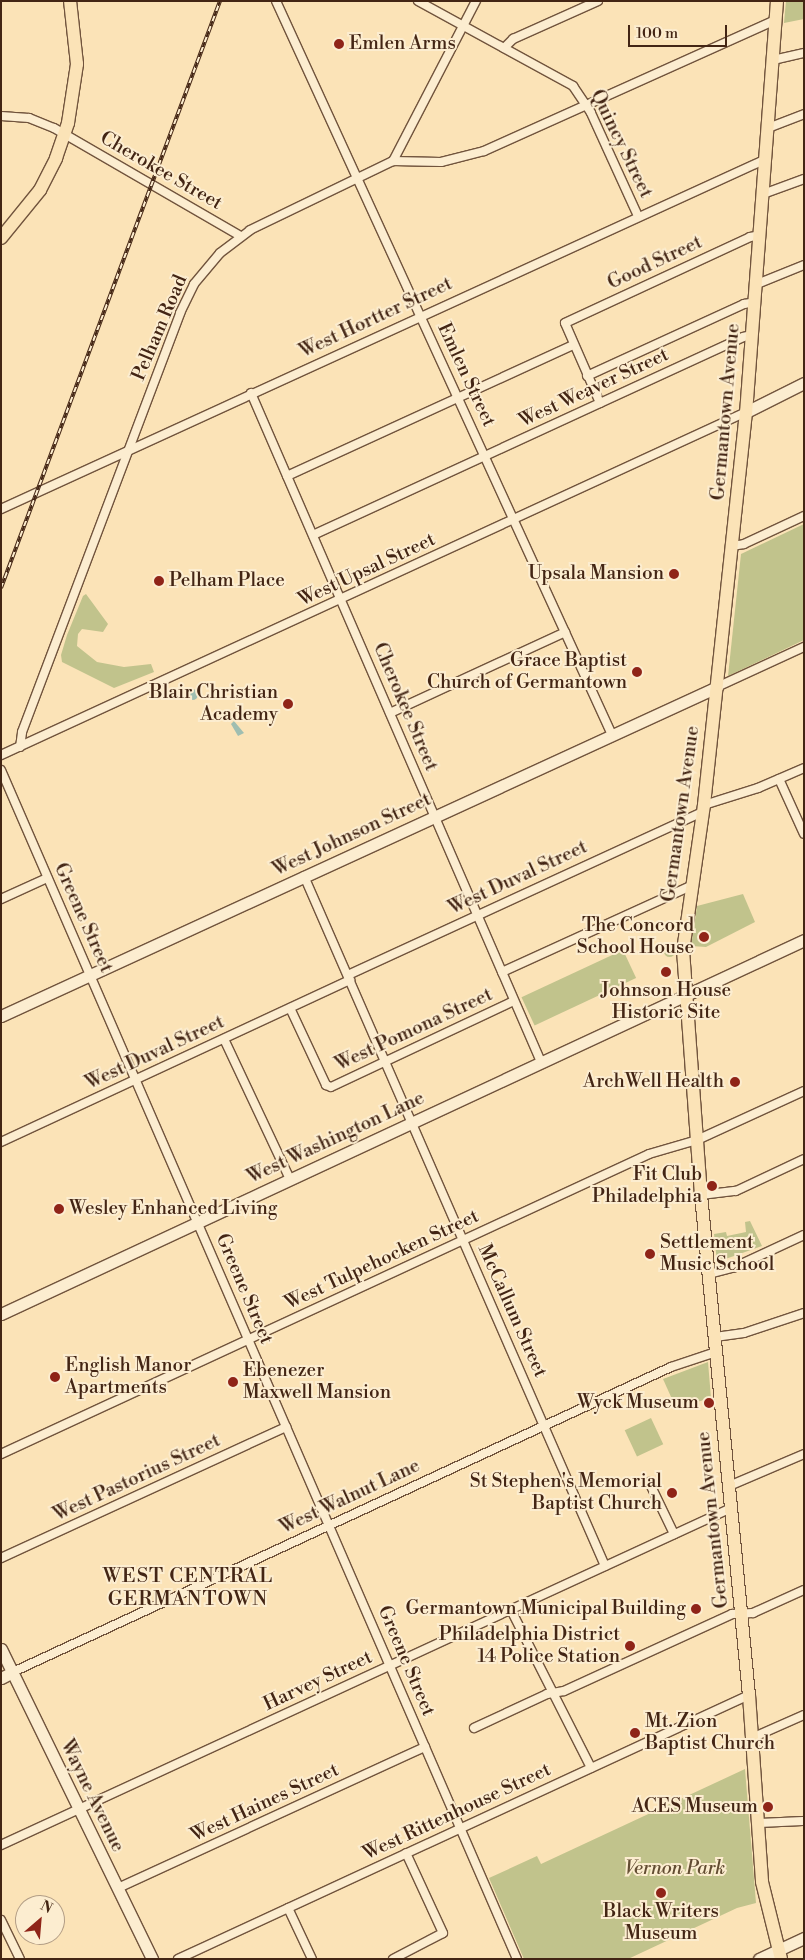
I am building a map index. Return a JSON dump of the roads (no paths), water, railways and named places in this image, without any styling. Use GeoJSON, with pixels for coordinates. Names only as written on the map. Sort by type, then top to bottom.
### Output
{"type":"FeatureCollection","features":[{"type":"Feature","properties":{"kind":"main road"},"geometry":{"type":"LineString","coordinates":[[1,238],[40,190],[65,134],[73,101],[76,64],[70,1]]}},
{"type":"Feature","properties":{"kind":"main road","name":"Germantown Avenue"},"geometry":{"type":"LineString","coordinates":[[777,1],[746,412],[703,808],[683,942],[701,1195],[749,1695],[763,1890],[780,1954]]}},
{"type":"Feature","properties":{"kind":"main road"},"geometry":{"type":"LineString","coordinates":[[746,412],[804,383]]}},
{"type":"Feature","properties":{"kind":"main road","name":"West Johnson Street"},"geometry":{"type":"LineString","coordinates":[[1,1016],[717,687]]}},
{"type":"Feature","properties":{"kind":"main road","name":"West Washington Lane"},"geometry":{"type":"LineString","coordinates":[[1,1314],[804,940]]}},
{"type":"Feature","properties":{"kind":"main road","name":"Wayne Avenue"},"geometry":{"type":"LineString","coordinates":[[1,1649],[152,1959]]}},
{"type":"Feature","properties":{"kind":"main road","name":"West Walnut Lane"},"geometry":{"type":"LineString","coordinates":[[1,1678],[13,1672]]}},
{"type":"Feature","properties":{"kind":"main road"},"geometry":{"type":"LineString","coordinates":[[759,1959],[780,1954],[804,1938]]}},
{"type":"Feature","properties":{"kind":"street","name":"Emlen Street"},"geometry":{"type":"LineString","coordinates":[[276,1],[612,735]]}},
{"type":"Feature","properties":{"kind":"street","name":"Quincy Street"},"geometry":{"type":"LineString","coordinates":[[418,1],[567,82],[586,104],[638,216]]}},
{"type":"Feature","properties":{"kind":"street"},"geometry":{"type":"LineString","coordinates":[[476,1],[393,161],[441,162],[463,158],[775,20]]}},
{"type":"Feature","properties":{"kind":"street"},"geometry":{"type":"LineString","coordinates":[[504,48],[513,40],[598,1]]}},
{"type":"Feature","properties":{"kind":"street"},"geometry":{"type":"LineString","coordinates":[[772,60],[804,53]]}},
{"type":"Feature","properties":{"kind":"street"},"geometry":{"type":"LineString","coordinates":[[768,128],[804,114]]}},
{"type":"Feature","properties":{"kind":"street","name":"Cherokee Street"},"geometry":{"type":"LineString","coordinates":[[1,116],[37,121],[65,134],[240,236]]}},
{"type":"Feature","properties":{"kind":"street","name":"West Hortter Street"},"geometry":{"type":"LineString","coordinates":[[1,509],[766,159]]}},
{"type":"Feature","properties":{"kind":"street","name":"Pelham Road"},"geometry":{"type":"LineString","coordinates":[[20,747],[22,732],[190,291],[207,266],[240,236],[393,161]]}},
{"type":"Feature","properties":{"kind":"street"},"geometry":{"type":"LineString","coordinates":[[763,194],[804,179]]}},
{"type":"Feature","properties":{"kind":"street","name":"Good Street"},"geometry":{"type":"LineString","coordinates":[[573,344],[565,323],[750,237],[760,235]]}},
{"type":"Feature","properties":{"kind":"street"},"geometry":{"type":"LineString","coordinates":[[756,284],[804,265]]}},
{"type":"Feature","properties":{"kind":"street"},"geometry":{"type":"LineString","coordinates":[[588,376],[744,304],[755,302]]}},
{"type":"Feature","properties":{"kind":"street","name":"West Weaver Street"},"geometry":{"type":"LineString","coordinates":[[313,535],[752,335]]}},
{"type":"Feature","properties":{"kind":"street"},"geometry":{"type":"LineString","coordinates":[[287,476],[573,344],[600,403]]}},
{"type":"Feature","properties":{"kind":"street","name":"Cherokee Street"},"geometry":{"type":"LineString","coordinates":[[251,393],[540,1062]]}},
{"type":"Feature","properties":{"kind":"street","name":"West Upsal Street"},"geometry":{"type":"LineString","coordinates":[[1,756],[746,412]]}},
{"type":"Feature","properties":{"kind":"street"},"geometry":{"type":"LineString","coordinates":[[732,546],[744,544],[804,516]]}},
{"type":"Feature","properties":{"kind":"street"},"geometry":{"type":"LineString","coordinates":[[390,713],[565,632]]}},
{"type":"Feature","properties":{"kind":"street"},"geometry":{"type":"LineString","coordinates":[[717,687],[804,648]]}},
{"type":"Feature","properties":{"kind":"street","name":"West Duval Street"},"geometry":{"type":"LineString","coordinates":[[1,1142],[290,1008],[477,915],[703,808],[779,780],[804,768]]}},
{"type":"Feature","properties":{"kind":"street","name":"Greene Street"},"geometry":{"type":"LineString","coordinates":[[1,770],[517,1959]]}},
{"type":"Feature","properties":{"kind":"street"},"geometry":{"type":"LineString","coordinates":[[779,780],[804,834]]}},
{"type":"Feature","properties":{"kind":"street","name":"McCallum Street"},"geometry":{"type":"LineString","coordinates":[[304,876],[605,1566]]}},
{"type":"Feature","properties":{"kind":"street"},"geometry":{"type":"LineString","coordinates":[[1,899],[47,878]]}},
{"type":"Feature","properties":{"kind":"street","name":"West Pomona Street"},"geometry":{"type":"LineString","coordinates":[[502,972],[691,886]]}},
{"type":"Feature","properties":{"kind":"street","name":"West Pomona Street"},"geometry":{"type":"LineString","coordinates":[[290,1008],[328,1087],[514,1001]]}},
{"type":"Feature","properties":{"kind":"street"},"geometry":{"type":"LineString","coordinates":[[224,1039],[290,1179]]}},
{"type":"Feature","properties":{"kind":"street","name":"West Tulpehocken Street"},"geometry":{"type":"LineString","coordinates":[[1,1454],[648,1154],[697,1140],[804,1091]]}},
{"type":"Feature","properties":{"kind":"street"},"geometry":{"type":"LineString","coordinates":[[701,1195],[736,1190],[804,1159]]}},
{"type":"Feature","properties":{"kind":"street"},"geometry":{"type":"LineString","coordinates":[[709,1274],[735,1267],[804,1235]]}},
{"type":"Feature","properties":{"kind":"street"},"geometry":{"type":"LineString","coordinates":[[715,1338],[744,1333],[804,1313]]}},
{"type":"Feature","properties":{"kind":"street","name":"West Walnut Lane"},"geometry":{"type":"LineString","coordinates":[[13,1672],[679,1363],[716,1352]]}},
{"type":"Feature","properties":{"kind":"street","name":"West Pastorius Street"},"geometry":{"type":"LineString","coordinates":[[1,1558],[286,1427]]}},
{"type":"Feature","properties":{"kind":"street"},"geometry":{"type":"LineString","coordinates":[[728,1486],[804,1454]]}},
{"type":"Feature","properties":{"kind":"street"},"geometry":{"type":"LineString","coordinates":[[649,1482],[674,1534]]}},
{"type":"Feature","properties":{"kind":"street","name":"Harvey Street"},"geometry":{"type":"LineString","coordinates":[[1,1845],[731,1508]]}},
{"type":"Feature","properties":{"kind":"street"},"geometry":{"type":"LineString","coordinates":[[474,1728],[732,1614],[753,1613],[804,1590]]}},
{"type":"Feature","properties":{"kind":"street"},"geometry":{"type":"LineString","coordinates":[[511,1610],[591,1768]]}},
{"type":"Feature","properties":{"kind":"street","name":"West Rittenhouse Street"},"geometry":{"type":"LineString","coordinates":[[178,1959],[749,1695]]}},
{"type":"Feature","properties":{"kind":"street"},"geometry":{"type":"LineString","coordinates":[[752,1738],[804,1715]]}},
{"type":"Feature","properties":{"kind":"street","name":"West Haines Street"},"geometry":{"type":"LineString","coordinates":[[118,1888],[425,1747]]}},
{"type":"Feature","properties":{"kind":"street"},"geometry":{"type":"LineString","coordinates":[[758,1824],[804,1821]]}},
{"type":"Feature","properties":{"kind":"street"},"geometry":{"type":"LineString","coordinates":[[393,1959],[443,1935],[406,1853]]}},
{"type":"Feature","properties":{"kind":"street"},"geometry":{"type":"LineString","coordinates":[[288,1908],[312,1959]]}},
{"type":"Feature","properties":{"kind":"street"},"geometry":{"type":"LineString","coordinates":[[1,1920],[20,1959]]}},
{"type":"Feature","properties":{"kind":"railway"},"geometry":{"type":"LineString","coordinates":[[1,588],[220,1]]}},
{"type":"Feature","properties":{"kind":"place","name":"Emlen Arms"},"geometry":{"type":"Point","coordinates":[339,44]}},
{"type":"Feature","properties":{"kind":"place","name":"Upsala Mansion"},"geometry":{"type":"Point","coordinates":[674,574]}},
{"type":"Feature","properties":{"kind":"place","name":"Pelham Place"},"geometry":{"type":"Point","coordinates":[159,581]}},
{"type":"Feature","properties":{"kind":"place","name":"Grace Baptist Church of Germantown"},"geometry":{"type":"Point","coordinates":[637,672]}},
{"type":"Feature","properties":{"kind":"place","name":"Blair Christian Academy"},"geometry":{"type":"Point","coordinates":[288,704]}},
{"type":"Feature","properties":{"kind":"place","name":"The Concord School House"},"geometry":{"type":"Point","coordinates":[704,937]}},
{"type":"Feature","properties":{"kind":"place","name":"Johnson House Historic Site"},"geometry":{"type":"Point","coordinates":[666,972]}},
{"type":"Feature","properties":{"kind":"place","name":"ArchWell Health"},"geometry":{"type":"Point","coordinates":[735,1082]}},
{"type":"Feature","properties":{"kind":"place","name":"Fit Club Philadelphia"},"geometry":{"type":"Point","coordinates":[712,1186]}},
{"type":"Feature","properties":{"kind":"place","name":"Wesley Enhanced Living"},"geometry":{"type":"Point","coordinates":[59,1209]}},
{"type":"Feature","properties":{"kind":"place","name":"Settlement Music School"},"geometry":{"type":"Point","coordinates":[650,1254]}},
{"type":"Feature","properties":{"kind":"place","name":"English Manor Apartments"},"geometry":{"type":"Point","coordinates":[55,1377]}},
{"type":"Feature","properties":{"kind":"place","name":"Ebenezer Maxwell Mansion"},"geometry":{"type":"Point","coordinates":[233,1382]}},
{"type":"Feature","properties":{"kind":"place","name":"Wyck Museum"},"geometry":{"type":"Point","coordinates":[709,1403]}},
{"type":"Feature","properties":{"kind":"place","name":"St Stephen's Memorial Baptist Church"},"geometry":{"type":"Point","coordinates":[672,1493]}},
{"type":"Feature","properties":{"kind":"place","name":"Germantown Municipal Building"},"geometry":{"type":"Point","coordinates":[696,1609]}},
{"type":"Feature","properties":{"kind":"place","name":"Philadelphia District 14 Police Station"},"geometry":{"type":"Point","coordinates":[630,1646]}},
{"type":"Feature","properties":{"kind":"place","name":"Mt. Zion Baptist Church"},"geometry":{"type":"Point","coordinates":[635,1733]}},
{"type":"Feature","properties":{"kind":"place","name":"ACES Museum"},"geometry":{"type":"Point","coordinates":[768,1807]}},
{"type":"Feature","properties":{"kind":"place","name":"Black Writers Museum"},"geometry":{"type":"Point","coordinates":[661,1893]}},
{"type":"Feature","properties":{"kind":"district","name":"WEST CENTRAL GERMANTOWN"},"geometry":{"type":"Point","coordinates":[188,1588]}},
{"type":"Feature","properties":{"kind":"park label","name":"Vernon Park"},"geometry":{"type":"Point","coordinates":[675,1869]}}]}
